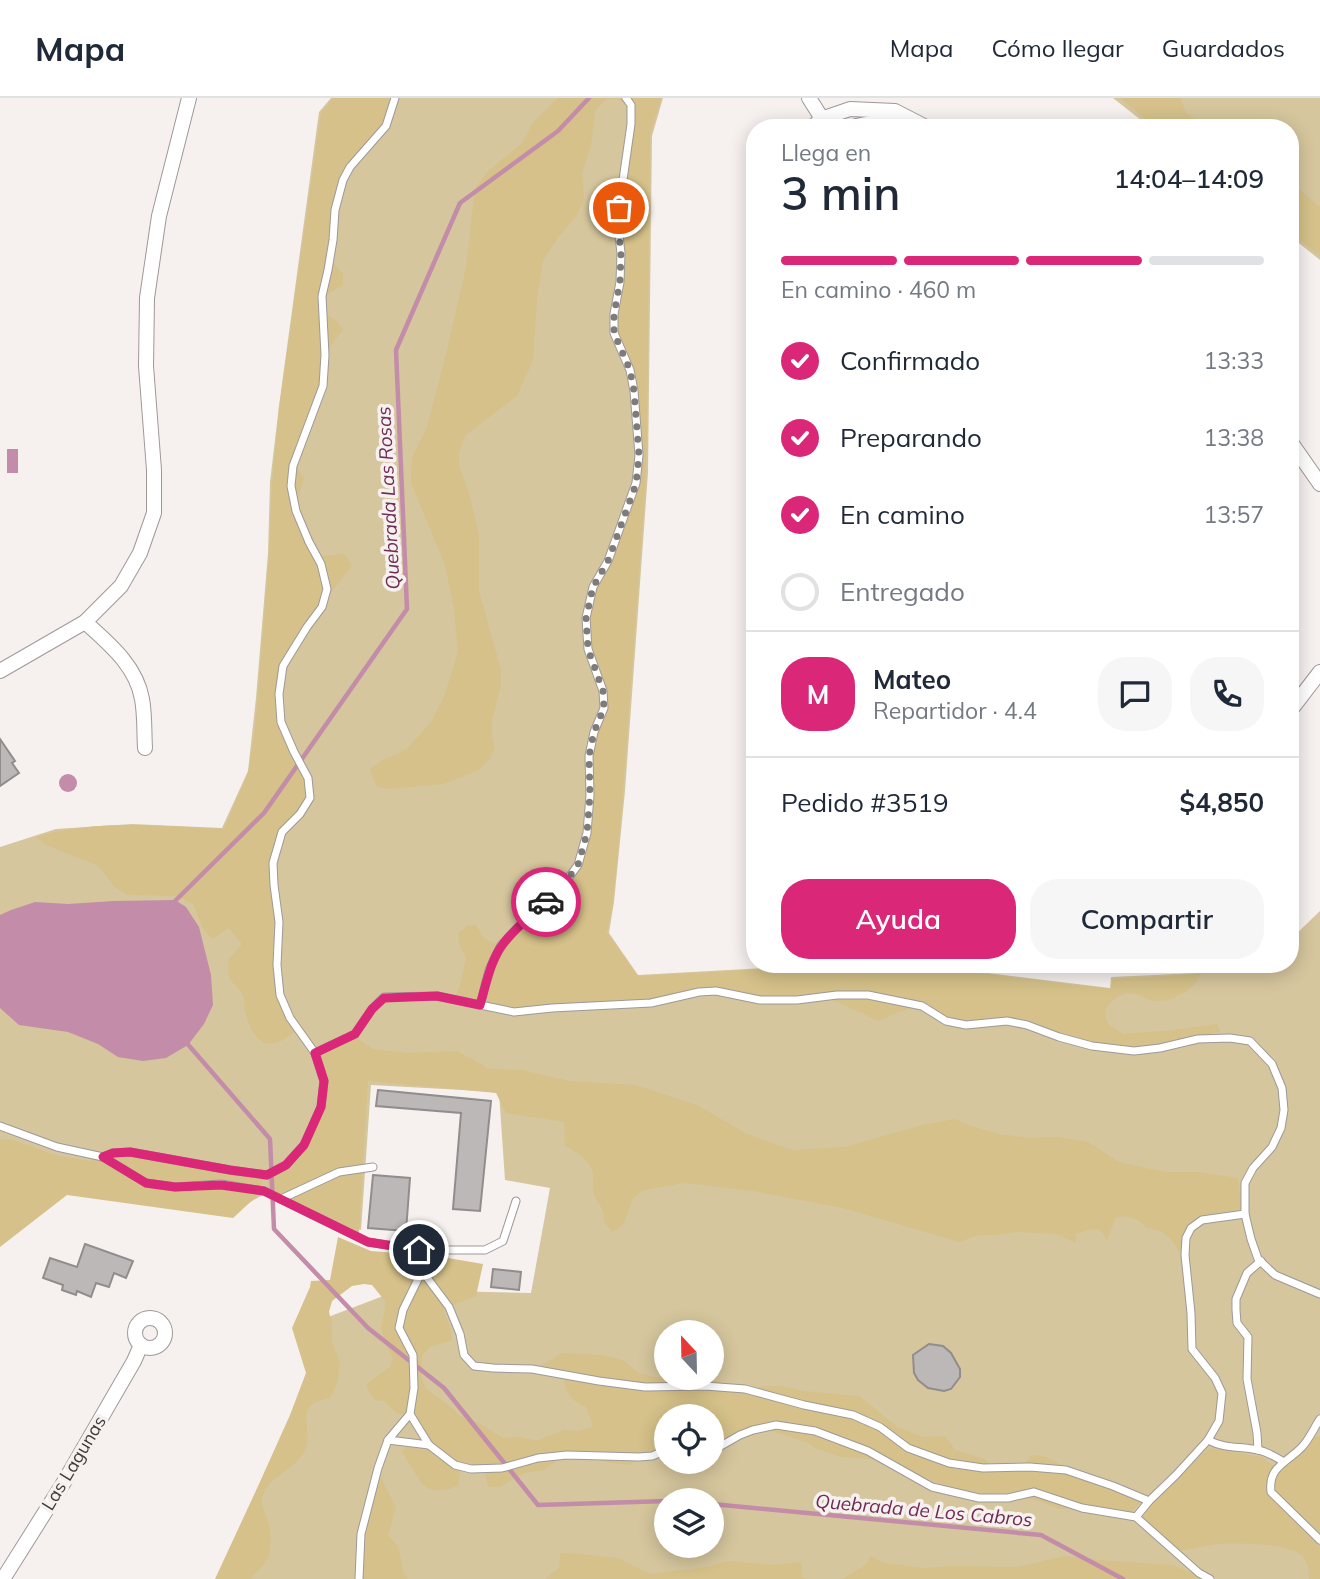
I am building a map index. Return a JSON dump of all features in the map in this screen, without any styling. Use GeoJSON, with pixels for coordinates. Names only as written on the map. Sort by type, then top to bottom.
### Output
{"type":"FeatureCollection","features":[{"type":"Feature","properties":{"kind":"street"},"geometry":{"type":"LineString","coordinates":[[0,671],[85,622],[121,586],[140,553],[154,513],[154,470],[146,366],[147,298],[159,216],[189,98]]}},
{"type":"Feature","properties":{"kind":"street"},"geometry":{"type":"LineString","coordinates":[[809,98],[818,119]]}},
{"type":"Feature","properties":{"kind":"street"},"geometry":{"type":"LineString","coordinates":[[832,119],[850,110],[895,111],[911,119]]}},
{"type":"Feature","properties":{"kind":"street"},"geometry":{"type":"LineString","coordinates":[[1299,454],[1320,484]]}},
{"type":"Feature","properties":{"kind":"street"},"geometry":{"type":"LineString","coordinates":[[85,622],[120,654],[134,677],[142,698],[145,748]]}},
{"type":"Feature","properties":{"kind":"street"},"geometry":{"type":"LineString","coordinates":[[1299,699],[1320,672]]}},
{"type":"Feature","properties":{"kind":"street","name":"Las Lagunas"},"geometry":{"type":"LineString","coordinates":[[3,1579],[64,1482],[141,1345]]}},
{"type":"Feature","properties":{"kind":"lane"},"geometry":{"type":"LineString","coordinates":[[103,1157],[113,1153],[130,1152],[267,1175],[286,1165],[304,1145],[321,1107],[324,1081],[315,1053],[290,1018],[280,995],[277,965],[279,922],[273,863],[282,832],[300,814],[310,798],[308,778],[281,722],[279,694],[283,666],[323,607],[327,589],[321,564],[296,511],[291,486],[293,466],[323,386],[325,355],[322,296],[342,180],[386,126],[395,98]]}},
{"type":"Feature","properties":{"kind":"lane"},"geometry":{"type":"LineString","coordinates":[[480,1005],[489,970],[501,945],[558,892],[578,865],[587,833],[589,756],[594,732],[604,708],[603,691],[588,649],[586,618],[593,587],[608,561],[636,484],[639,455],[630,370],[614,333],[614,314],[620,282],[619,208],[631,124],[631,105],[626,98]]}},
{"type":"Feature","properties":{"kind":"lane"},"geometry":{"type":"LineString","coordinates":[[315,1053],[355,1034],[372,1009],[384,998],[437,996],[514,1012],[651,1003],[699,992],[716,992],[760,1000],[868,995],[922,1006],[946,1021],[966,1025],[1007,1021],[1092,1046],[1134,1051],[1198,1039],[1230,1038],[1250,1041],[1272,1064],[1282,1088],[1284,1110],[1281,1128],[1272,1147],[1253,1168],[1245,1183],[1245,1213],[1251,1239],[1258,1259],[1275,1275],[1320,1294]]}},
{"type":"Feature","properties":{"kind":"lane"},"geometry":{"type":"LineString","coordinates":[[0,1126],[57,1147],[103,1157],[146,1183],[175,1187],[221,1185],[264,1191],[368,1242],[419,1250],[485,1250],[503,1241],[516,1201]]}},
{"type":"Feature","properties":{"kind":"lane"},"geometry":{"type":"LineString","coordinates":[[281,1199],[339,1172],[373,1167]]}},
{"type":"Feature","properties":{"kind":"lane"},"geometry":{"type":"LineString","coordinates":[[1136,1517],[1208,1440],[1219,1421],[1222,1393],[1215,1378],[1192,1349],[1186,1238],[1191,1228],[1202,1220],[1245,1213]]}},
{"type":"Feature","properties":{"kind":"lane"},"geometry":{"type":"LineString","coordinates":[[419,1250],[422,1271],[449,1307],[460,1334],[464,1355],[474,1366],[532,1368],[645,1387],[745,1389],[853,1415],[880,1427],[908,1448],[949,1463],[983,1468],[1030,1467],[1066,1470],[1149,1501]]}},
{"type":"Feature","properties":{"kind":"lane"},"geometry":{"type":"LineString","coordinates":[[1258,1450],[1247,1379],[1248,1338],[1237,1323],[1236,1299],[1247,1273],[1261,1261]]}},
{"type":"Feature","properties":{"kind":"lane"},"geometry":{"type":"LineString","coordinates":[[359,1579],[361,1534],[378,1468],[388,1440],[410,1414],[414,1388],[413,1355],[399,1328],[403,1310],[422,1271]]}},
{"type":"Feature","properties":{"kind":"lane"},"geometry":{"type":"LineString","coordinates":[[410,1414],[429,1446],[455,1465],[471,1469],[502,1468],[538,1458],[567,1455],[639,1457],[654,1454]]}},
{"type":"Feature","properties":{"kind":"lane"},"geometry":{"type":"LineString","coordinates":[[1320,1419],[1303,1446],[1275,1470],[1270,1482],[1271,1492],[1320,1539]]}},
{"type":"Feature","properties":{"kind":"lane"},"geometry":{"type":"LineString","coordinates":[[724,1444],[740,1434],[776,1425],[815,1430],[868,1451],[932,1487],[979,1498],[1008,1498],[1034,1492],[1082,1508],[1136,1517],[1199,1573],[1210,1579]]}},
{"type":"Feature","properties":{"kind":"lane"},"geometry":{"type":"LineString","coordinates":[[388,1440],[429,1446]]}},
{"type":"Feature","properties":{"kind":"lane"},"geometry":{"type":"LineString","coordinates":[[1208,1440],[1220,1446],[1258,1450],[1284,1462]]}},
{"type":"Feature","properties":{"kind":"shaded area"},"geometry":{"type":"Polygon","coordinates":[[[331,98],[663,98],[652,136],[648,473],[625,791],[609,933],[638,975],[746,969],[746,973],[989,973],[1110,988],[1111,977],[1197,973],[1299,973],[1299,931],[1320,911],[1320,1579],[216,1579],[292,1414],[307,1371],[294,1330],[399,1290],[531,1293],[550,1188],[505,1180],[499,1092],[371,1085],[361,1230],[273,1189],[228,1215],[70,1190],[0,1243],[0,847],[56,829],[132,824],[222,828],[248,771],[268,553],[270,482],[319,112],[331,98]]]}},
{"type":"Feature","properties":{"kind":"shaded area"},"geometry":{"type":"Polygon","coordinates":[[[333,98],[392,98],[380,128],[340,179],[330,259],[343,274],[343,285],[319,299],[323,313],[337,321],[343,330],[323,355],[320,386],[294,464],[304,478],[294,512],[307,543],[323,556],[344,554],[352,566],[320,606],[281,665],[279,723],[306,779],[307,798],[298,813],[280,831],[270,863],[276,922],[275,965],[288,1019],[295,1031],[277,1042],[269,1043],[257,1038],[252,1031],[245,1012],[243,995],[229,977],[228,960],[242,944],[229,928],[212,939],[203,928],[193,904],[178,896],[128,895],[113,886],[96,865],[46,845],[36,837],[58,831],[105,826],[153,825],[224,829],[248,773],[255,729],[279,408],[321,113],[333,98]]]}},
{"type":"Feature","properties":{"kind":"shaded area"},"geometry":{"type":"Polygon","coordinates":[[[558,98],[661,98],[650,136],[645,493],[620,832],[607,933],[638,976],[746,970],[746,973],[977,973],[1111,989],[1112,979],[1201,974],[1189,990],[1169,999],[1156,1001],[1130,993],[1121,996],[1112,1001],[1106,1009],[1108,1024],[1123,1034],[1217,1024],[1220,1031],[1134,1050],[1092,1044],[1027,1024],[966,1024],[946,1020],[922,1005],[879,1021],[822,995],[760,1000],[716,990],[650,1002],[514,1011],[480,1004],[456,995],[466,958],[458,933],[469,925],[476,925],[485,939],[504,947],[581,866],[592,756],[596,733],[607,708],[590,648],[589,618],[595,588],[611,562],[638,484],[637,391],[617,333],[622,208],[634,110],[617,99],[606,99],[595,111],[591,146],[582,173],[584,199],[576,217],[543,260],[533,360],[517,396],[466,435],[459,451],[459,466],[479,535],[479,591],[501,670],[501,684],[492,721],[495,749],[479,770],[444,784],[388,789],[376,786],[370,769],[407,749],[431,722],[445,694],[458,651],[454,609],[445,565],[411,483],[412,457],[427,427],[446,354],[466,268],[475,189],[487,172],[522,143],[534,121],[558,98]]]}},
{"type":"Feature","properties":{"kind":"shaded area"},"geometry":{"type":"Polygon","coordinates":[[[1113,98],[1320,98],[1320,260],[1299,243],[1299,119],[1140,119],[1113,98]]]}},
{"type":"Feature","properties":{"kind":"shaded area"},"geometry":{"type":"Polygon","coordinates":[[[1120,98],[1180,98],[1187,114],[1196,119],[1146,119],[1120,98]]]}},
{"type":"Feature","properties":{"kind":"shaded area"},"geometry":{"type":"Polygon","coordinates":[[[1299,190],[1320,207],[1320,256],[1299,239],[1299,190]]]}},
{"type":"Feature","properties":{"kind":"shaded area"},"geometry":{"type":"Polygon","coordinates":[[[7,449],[18,449],[18,473],[7,473],[7,449]]]}},
{"type":"Feature","properties":{"kind":"shaded area"},"geometry":{"type":"Polygon","coordinates":[[[64,774],[72,774],[77,783],[75,790],[64,792],[59,787],[59,779],[64,774]]]}},
{"type":"Feature","properties":{"kind":"shaded area"},"geometry":{"type":"Polygon","coordinates":[[[175,900],[186,907],[199,927],[211,975],[213,1005],[204,1024],[188,1045],[166,1058],[143,1061],[118,1057],[98,1044],[68,1032],[19,1025],[0,1008],[0,915],[35,902],[68,904],[175,900]]]}},
{"type":"Feature","properties":{"kind":"shaded area"},"geometry":{"type":"Polygon","coordinates":[[[357,1038],[373,1049],[408,1053],[457,1051],[490,1069],[522,1070],[570,1081],[635,1085],[697,1105],[747,1134],[792,1150],[845,1147],[922,1125],[955,1119],[999,1134],[1030,1138],[1057,1137],[1088,1142],[1119,1162],[1165,1172],[1198,1172],[1238,1178],[1242,1209],[1199,1216],[1188,1225],[1179,1253],[1173,1241],[1161,1231],[1147,1228],[1138,1220],[1124,1216],[1116,1217],[1107,1240],[1097,1229],[1076,1234],[1076,1243],[1057,1234],[1018,1232],[978,1235],[959,1242],[843,1208],[753,1191],[685,1183],[644,1190],[633,1198],[623,1225],[613,1232],[604,1222],[603,1211],[594,1193],[593,1173],[589,1164],[565,1146],[564,1122],[506,1113],[496,1093],[368,1081],[359,1233],[302,1207],[267,1187],[269,1177],[289,1167],[308,1144],[325,1110],[326,1080],[318,1056],[357,1038]]]}},
{"type":"Feature","properties":{"kind":"shaded area"},"geometry":{"type":"Polygon","coordinates":[[[0,1139],[13,1140],[55,1155],[90,1161],[119,1155],[200,1169],[263,1175],[260,1193],[233,1218],[67,1195],[0,1247],[0,1139]]]}},
{"type":"Feature","properties":{"kind":"shaded area"},"geometry":{"type":"Polygon","coordinates":[[[338,1237],[371,1251],[436,1256],[483,1264],[476,1296],[443,1309],[452,1340],[430,1347],[422,1356],[421,1377],[426,1389],[460,1416],[479,1423],[503,1438],[521,1437],[536,1441],[564,1430],[580,1431],[593,1426],[586,1407],[571,1397],[564,1380],[539,1367],[562,1353],[602,1355],[623,1360],[639,1373],[654,1377],[654,1390],[724,1390],[724,1383],[745,1392],[763,1386],[780,1386],[859,1396],[898,1427],[922,1437],[945,1436],[955,1450],[985,1459],[995,1471],[1020,1470],[1031,1455],[1044,1456],[1092,1481],[1143,1501],[1131,1512],[1093,1506],[1059,1509],[1014,1492],[988,1494],[955,1489],[888,1460],[841,1457],[757,1426],[724,1442],[724,1404],[654,1404],[654,1450],[630,1465],[605,1462],[588,1451],[568,1452],[544,1470],[524,1473],[500,1487],[488,1487],[484,1467],[467,1464],[460,1470],[458,1485],[446,1490],[433,1490],[423,1484],[402,1452],[406,1447],[426,1450],[433,1442],[414,1417],[397,1413],[384,1401],[375,1400],[367,1388],[366,1384],[390,1367],[393,1359],[381,1328],[385,1301],[372,1285],[364,1284],[352,1286],[332,1301],[329,1312],[332,1341],[340,1362],[338,1380],[330,1398],[318,1401],[310,1406],[307,1412],[307,1443],[304,1452],[268,1485],[264,1492],[262,1504],[270,1537],[268,1558],[251,1579],[215,1579],[290,1415],[306,1373],[292,1328],[311,1281],[330,1280],[338,1237]]]}},
{"type":"Feature","properties":{"kind":"shaded area"},"geometry":{"type":"Polygon","coordinates":[[[1320,1436],[1320,1579],[1309,1579],[1308,1565],[1303,1556],[1284,1548],[1260,1544],[1217,1544],[1178,1551],[1143,1517],[1155,1500],[1209,1448],[1262,1457],[1281,1472],[1313,1437],[1320,1436]]]}},
{"type":"Feature","properties":{"kind":"shaded area"},"geometry":{"type":"Polygon","coordinates":[[[380,1476],[396,1507],[388,1535],[399,1548],[403,1572],[408,1579],[361,1579],[363,1534],[380,1476]]]}},
{"type":"Feature","properties":{"kind":"shaded area"},"geometry":{"type":"Polygon","coordinates":[[[560,1554],[618,1558],[650,1574],[707,1567],[728,1561],[772,1565],[801,1562],[802,1577],[807,1579],[545,1579],[559,1568],[560,1554]]]}},
{"type":"Feature","properties":{"kind":"shaded area"},"geometry":{"type":"Polygon","coordinates":[[[871,1556],[884,1563],[923,1568],[1018,1567],[1065,1556],[1173,1565],[1205,1579],[842,1579],[864,1566],[871,1556]]]}},
{"type":"Feature","properties":{"kind":"building"},"geometry":{"type":"Polygon","coordinates":[[[0,739],[15,761],[12,763],[19,773],[0,786],[0,739]]]}},
{"type":"Feature","properties":{"kind":"building"},"geometry":{"type":"Polygon","coordinates":[[[378,1090],[491,1101],[480,1211],[453,1209],[461,1113],[376,1106],[378,1090]]]}},
{"type":"Feature","properties":{"kind":"building"},"geometry":{"type":"Polygon","coordinates":[[[373,1175],[410,1178],[406,1231],[368,1228],[373,1175]]]}},
{"type":"Feature","properties":{"kind":"building"},"geometry":{"type":"Polygon","coordinates":[[[85,1244],[133,1261],[126,1278],[114,1273],[109,1287],[96,1283],[91,1297],[77,1291],[76,1295],[62,1290],[63,1285],[43,1278],[50,1258],[77,1267],[85,1244]]]}},
{"type":"Feature","properties":{"kind":"building"},"geometry":{"type":"Polygon","coordinates":[[[493,1269],[521,1272],[519,1290],[491,1287],[493,1269]]]}},
{"type":"Feature","properties":{"kind":"building"},"geometry":{"type":"Polygon","coordinates":[[[929,1344],[943,1346],[951,1353],[960,1369],[960,1377],[951,1389],[944,1391],[928,1388],[914,1373],[913,1355],[929,1344]]]}},
{"type":"Feature","properties":{"kind":"waterway","name":"Quebrada Las Rosas"},"geometry":{"type":"LineString","coordinates":[[172,904],[264,813],[407,609],[396,350],[460,203],[558,131],[589,98]]}},
{"type":"Feature","properties":{"kind":"waterway","name":"Quebrada de Los Cabros"},"geometry":{"type":"LineString","coordinates":[[185,1041],[270,1139],[274,1229],[368,1328],[444,1388],[538,1505],[654,1501]]}},
{"type":"Feature","properties":{"kind":"waterway","name":"Quebrada de Los Cabros"},"geometry":{"type":"LineString","coordinates":[[724,1505],[1041,1535],[1123,1579]]}},
{"type":"Feature","properties":{"kind":"way so far"},"geometry":{"type":"LineString","coordinates":[[546,902],[558,892],[578,865],[587,833],[589,756],[594,732],[604,708],[603,691],[588,649],[586,618],[593,587],[608,561],[636,484],[639,455],[634,391],[630,370],[614,333],[614,314],[620,282],[619,208]]}},
{"type":"Feature","properties":{"kind":"route"},"geometry":{"type":"LineString","coordinates":[[419,1250],[368,1242],[264,1191],[221,1185],[175,1187],[146,1183],[103,1157],[113,1153],[130,1152],[267,1175],[286,1165],[304,1145],[321,1107],[324,1081],[315,1053],[355,1034],[372,1009],[384,998],[437,996],[480,1005],[489,970],[501,945],[546,902]]}}]}
